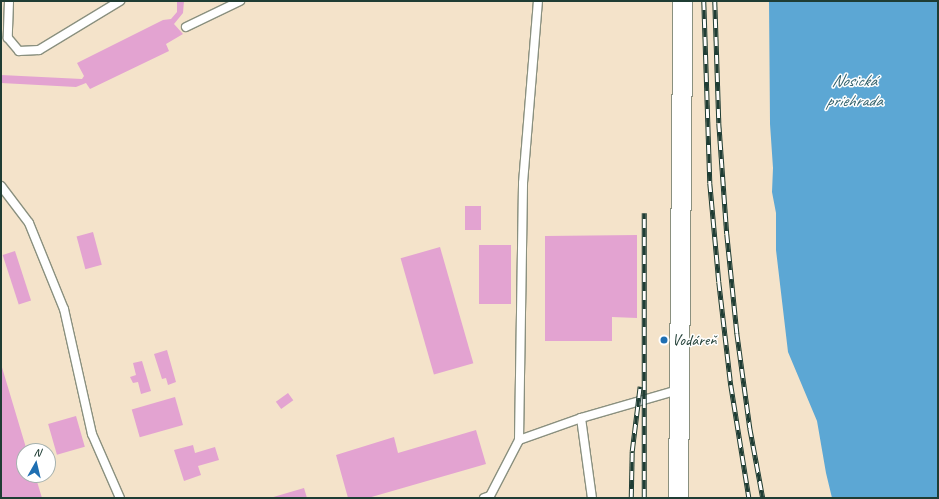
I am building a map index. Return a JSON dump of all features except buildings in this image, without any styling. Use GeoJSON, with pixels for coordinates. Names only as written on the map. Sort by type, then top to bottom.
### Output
{"type":"FeatureCollection","features":[{"type":"Feature","properties":{"kind":"street"},"geometry":{"type":"LineString","coordinates":[[678,498],[682,1]]}},
{"type":"Feature","properties":{"kind":"lane"},"geometry":{"type":"LineString","coordinates":[[9,1],[8,38],[19,51],[39,50],[120,1]]}},
{"type":"Feature","properties":{"kind":"lane"},"geometry":{"type":"LineString","coordinates":[[186,28],[240,1]]}},
{"type":"Feature","properties":{"kind":"lane"},"geometry":{"type":"LineString","coordinates":[[484,498],[490,496],[519,440],[523,183],[538,1]]}},
{"type":"Feature","properties":{"kind":"lane"},"geometry":{"type":"LineString","coordinates":[[1,186],[29,223],[64,309],[92,434],[120,498]]}},
{"type":"Feature","properties":{"kind":"lane"},"geometry":{"type":"LineString","coordinates":[[519,440],[581,418],[679,389]]}},
{"type":"Feature","properties":{"kind":"lane"},"geometry":{"type":"LineString","coordinates":[[581,418],[592,498]]}},
{"type":"Feature","properties":{"kind":"water","name":"Nosická priehrada"},"geometry":{"type":"Polygon","coordinates":[[[769,1],[938,1],[938,498],[832,498],[817,421],[788,352],[776,250],[776,213],[772,192],[773,168],[770,124],[769,1]]]}},
{"type":"Feature","properties":{"kind":"railway"},"geometry":{"type":"LineString","coordinates":[[704,1],[710,183],[719,282],[731,385],[749,498]]}},
{"type":"Feature","properties":{"kind":"railway"},"geometry":{"type":"LineString","coordinates":[[715,1],[719,123],[727,234],[737,333],[750,428],[763,498]]}},
{"type":"Feature","properties":{"kind":"railway"},"geometry":{"type":"LineString","coordinates":[[644,213],[644,498]]}},
{"type":"Feature","properties":{"kind":"railway"},"geometry":{"type":"LineString","coordinates":[[631,498],[632,451],[640,386]]}},
{"type":"Feature","properties":{"kind":"place","name":"Vodáreň"},"geometry":{"type":"Point","coordinates":[664,340]}}]}
